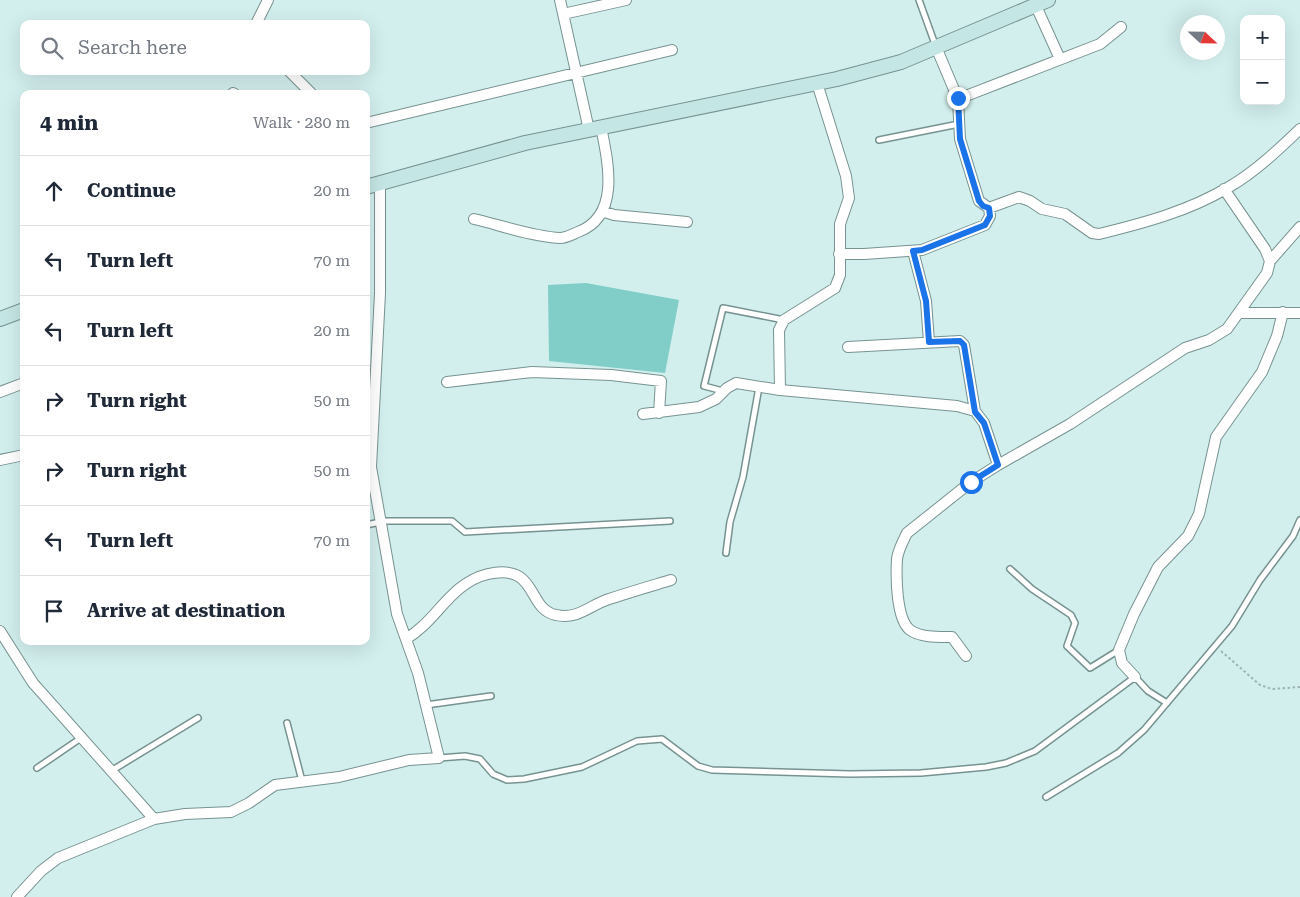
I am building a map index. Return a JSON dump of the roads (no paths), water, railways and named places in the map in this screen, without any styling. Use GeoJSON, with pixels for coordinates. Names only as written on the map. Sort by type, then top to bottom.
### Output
{"type":"FeatureCollection","features":[{"type":"Feature","properties":{"kind":"street"},"geometry":{"type":"LineString","coordinates":[[258,20],[268,0]]}},
{"type":"Feature","properties":{"kind":"street"},"geometry":{"type":"LineString","coordinates":[[474,219],[562,238],[588,228],[601,217],[606,197],[609,167],[575,73],[560,0]]}},
{"type":"Feature","properties":{"kind":"street"},"geometry":{"type":"LineString","coordinates":[[563,14],[626,0]]}},
{"type":"Feature","properties":{"kind":"street"},"geometry":{"type":"LineString","coordinates":[[370,448],[380,293],[370,185],[525,143],[817,83],[901,62],[1042,3],[1060,59]]}},
{"type":"Feature","properties":{"kind":"street"},"geometry":{"type":"LineString","coordinates":[[958,98],[1100,44],[1121,27]]}},
{"type":"Feature","properties":{"kind":"street"},"geometry":{"type":"LineString","coordinates":[[936,48],[958,98],[960,139],[979,201],[983,206],[989,208],[1019,197],[1030,201],[1042,209],[1065,214],[1092,233],[1099,234],[1157,220],[1224,189],[1272,155],[1300,128]]}},
{"type":"Feature","properties":{"kind":"street"},"geometry":{"type":"LineString","coordinates":[[370,122],[672,50]]}},
{"type":"Feature","properties":{"kind":"street"},"geometry":{"type":"LineString","coordinates":[[293,75],[308,90]]}},
{"type":"Feature","properties":{"kind":"street"},"geometry":{"type":"LineString","coordinates":[[780,390],[779,330],[784,320],[834,288],[840,275],[840,224],[849,198],[846,176],[817,83]]}},
{"type":"Feature","properties":{"kind":"street"},"geometry":{"type":"LineString","coordinates":[[1224,189],[1265,249],[1270,261]]}},
{"type":"Feature","properties":{"kind":"street"},"geometry":{"type":"LineString","coordinates":[[839,254],[922,250],[985,225],[990,216],[989,208]]}},
{"type":"Feature","properties":{"kind":"street"},"geometry":{"type":"LineString","coordinates":[[602,211],[614,215],[688,222]]}},
{"type":"Feature","properties":{"kind":"street"},"geometry":{"type":"LineString","coordinates":[[966,656],[952,637],[912,632],[904,624],[899,607],[897,558],[902,541],[907,533],[971,482],[1070,424],[1185,348],[1209,340],[1227,329],[1267,272],[1270,261],[1300,227]]}},
{"type":"Feature","properties":{"kind":"street"},"geometry":{"type":"LineString","coordinates":[[913,251],[926,301],[929,342]]}},
{"type":"Feature","properties":{"kind":"street"},"geometry":{"type":"LineString","coordinates":[[0,319],[20,312]]}},
{"type":"Feature","properties":{"kind":"street"},"geometry":{"type":"LineString","coordinates":[[1135,678],[1122,663],[1119,650],[1134,614],[1158,567],[1188,536],[1199,514],[1216,437],[1262,372],[1277,336],[1283,312]]}},
{"type":"Feature","properties":{"kind":"street"},"geometry":{"type":"LineString","coordinates":[[1240,313],[1300,313]]}},
{"type":"Feature","properties":{"kind":"street"},"geometry":{"type":"LineString","coordinates":[[848,347],[960,341],[964,345],[975,412],[984,423],[998,465]]}},
{"type":"Feature","properties":{"kind":"street"},"geometry":{"type":"LineString","coordinates":[[447,382],[532,372],[611,375],[661,381],[659,413]]}},
{"type":"Feature","properties":{"kind":"street"},"geometry":{"type":"LineString","coordinates":[[643,414],[699,407],[716,399],[736,383],[780,390],[957,406],[975,412]]}},
{"type":"Feature","properties":{"kind":"street"},"geometry":{"type":"LineString","coordinates":[[0,392],[20,384]]}},
{"type":"Feature","properties":{"kind":"street"},"geometry":{"type":"LineString","coordinates":[[0,460],[20,456]]}},
{"type":"Feature","properties":{"kind":"street"},"geometry":{"type":"LineString","coordinates":[[17,897],[41,870],[58,858],[154,820],[185,814],[231,812],[249,803],[275,785],[339,777],[409,760],[439,758],[426,705],[397,614],[370,469]]}},
{"type":"Feature","properties":{"kind":"street"},"geometry":{"type":"LineString","coordinates":[[406,639],[417,633],[451,595],[466,583],[488,574],[509,573],[523,578],[545,611],[556,615],[578,615],[607,600],[671,580]]}},
{"type":"Feature","properties":{"kind":"street"},"geometry":{"type":"LineString","coordinates":[[0,631],[33,683],[154,820]]}},
{"type":"Feature","properties":{"kind":"lane"},"geometry":{"type":"LineString","coordinates":[[919,0],[936,48]]}},
{"type":"Feature","properties":{"kind":"lane"},"geometry":{"type":"LineString","coordinates":[[879,140],[960,123]]}},
{"type":"Feature","properties":{"kind":"lane"},"geometry":{"type":"LineString","coordinates":[[724,391],[704,386],[723,308],[784,320]]}},
{"type":"Feature","properties":{"kind":"lane"},"geometry":{"type":"LineString","coordinates":[[726,553],[730,522],[744,478],[760,387]]}},
{"type":"Feature","properties":{"kind":"lane"},"geometry":{"type":"LineString","coordinates":[[370,524],[380,522],[452,521],[465,532],[670,521]]}},
{"type":"Feature","properties":{"kind":"lane"},"geometry":{"type":"LineString","coordinates":[[1046,797],[1118,753],[1144,730],[1232,626],[1260,580],[1293,536],[1300,522]]}},
{"type":"Feature","properties":{"kind":"lane"},"geometry":{"type":"LineString","coordinates":[[1010,569],[1032,590],[1071,615],[1075,624],[1067,646],[1090,668],[1119,650]]}},
{"type":"Feature","properties":{"kind":"lane"},"geometry":{"type":"LineString","coordinates":[[439,758],[465,756],[480,759],[493,774],[507,780],[524,779],[582,767],[637,741],[662,738],[698,766],[712,770],[868,774],[921,773],[986,767],[1006,763],[1036,751],[1135,678],[1148,691],[1168,703]]}},
{"type":"Feature","properties":{"kind":"lane"},"geometry":{"type":"LineString","coordinates":[[426,705],[492,696]]}},
{"type":"Feature","properties":{"kind":"lane"},"geometry":{"type":"LineString","coordinates":[[112,771],[198,718]]}},
{"type":"Feature","properties":{"kind":"lane"},"geometry":{"type":"LineString","coordinates":[[287,723],[302,781]]}},
{"type":"Feature","properties":{"kind":"lane"},"geometry":{"type":"LineString","coordinates":[[37,768],[82,738]]}}]}
